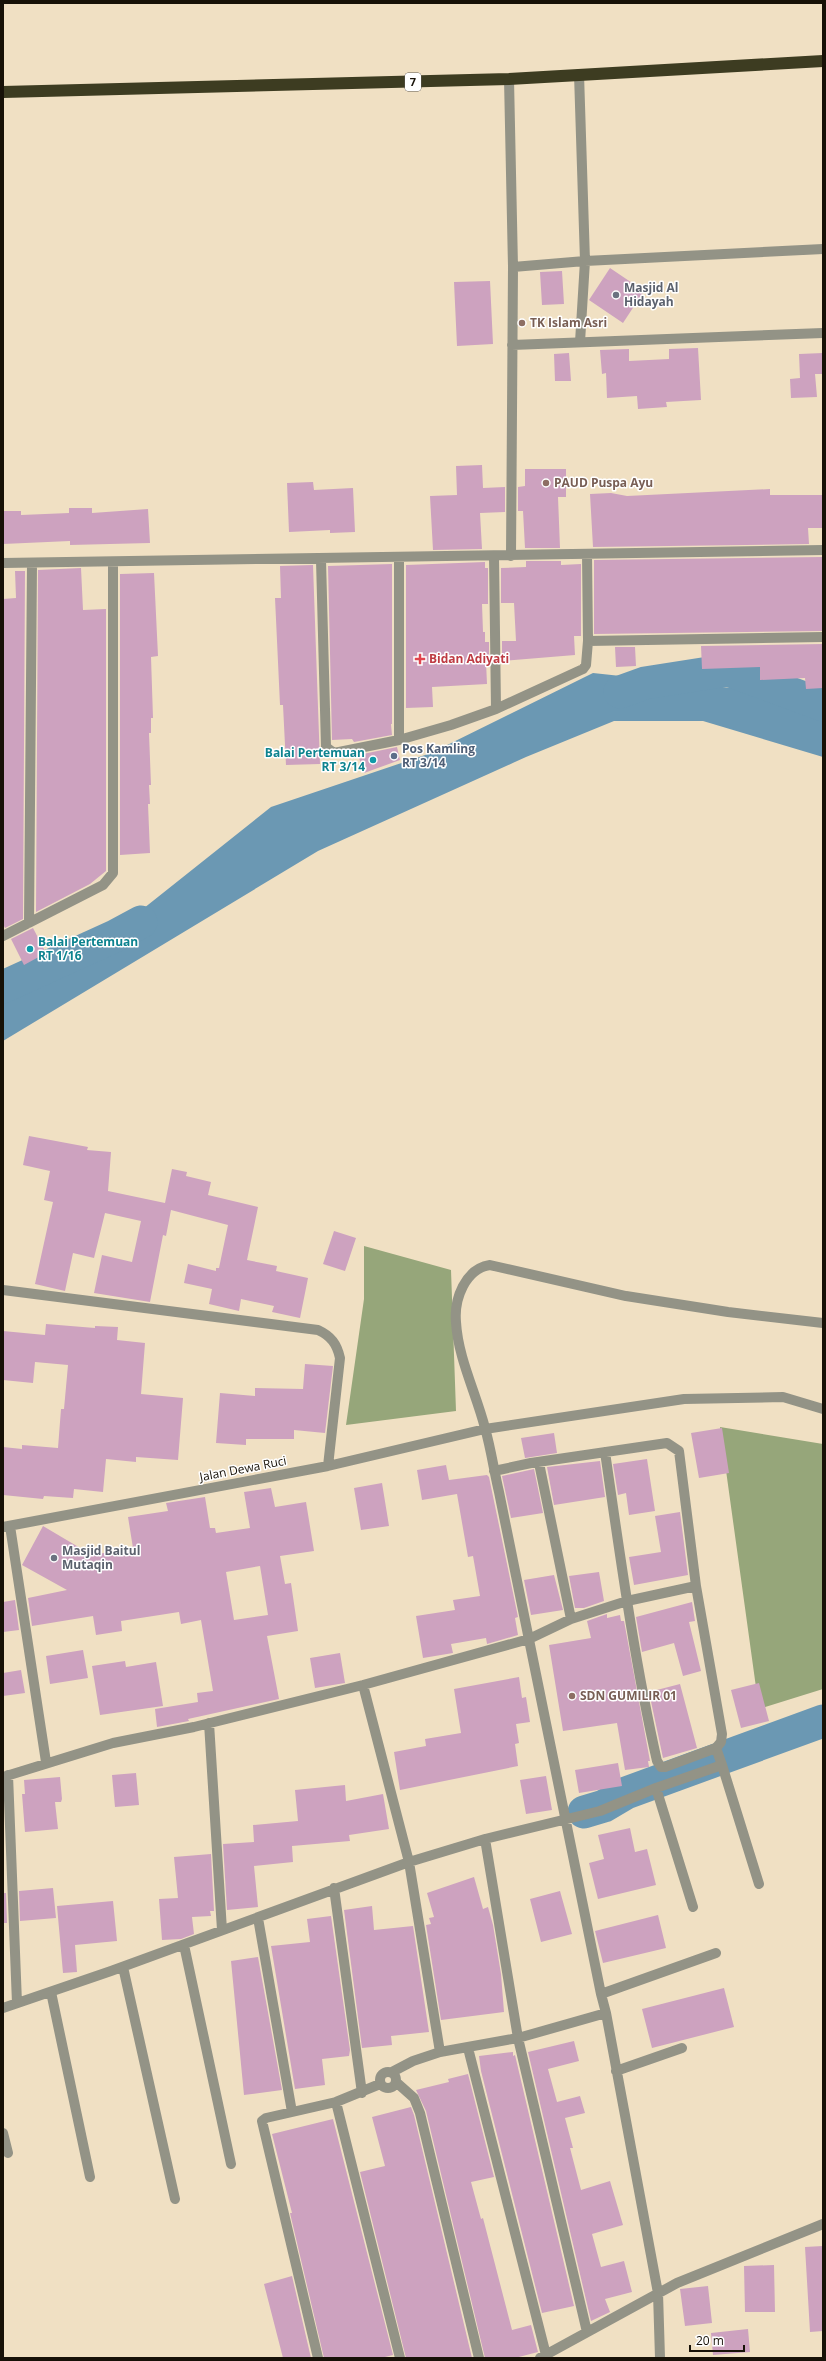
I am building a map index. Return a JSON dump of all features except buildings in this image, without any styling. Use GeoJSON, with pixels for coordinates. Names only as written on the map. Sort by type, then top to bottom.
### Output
{"type":"FeatureCollection","features":[{"type":"Feature","properties":{"kind":"highway","name":"7"},"geometry":{"type":"LineString","coordinates":[[3,92],[509,79],[823,61]]}},
{"type":"Feature","properties":{"kind":"street"},"geometry":{"type":"LineString","coordinates":[[579,74],[585,261],[580,342]]}},
{"type":"Feature","properties":{"kind":"street"},"geometry":{"type":"LineString","coordinates":[[509,79],[513,267],[511,556]]}},
{"type":"Feature","properties":{"kind":"street"},"geometry":{"type":"LineString","coordinates":[[513,267],[585,261],[823,249]]}},
{"type":"Feature","properties":{"kind":"street"},"geometry":{"type":"LineString","coordinates":[[512,345],[823,333]]}},
{"type":"Feature","properties":{"kind":"street"},"geometry":{"type":"LineString","coordinates":[[3,563],[321,560],[823,550]]}},
{"type":"Feature","properties":{"kind":"street"},"geometry":{"type":"LineString","coordinates":[[321,560],[326,747],[334,753],[400,740],[451,725],[496,709],[583,669],[586,665],[588,641],[587,554]]}},
{"type":"Feature","properties":{"kind":"street"},"geometry":{"type":"LineString","coordinates":[[494,556],[496,709]]}},
{"type":"Feature","properties":{"kind":"street"},"geometry":{"type":"LineString","coordinates":[[399,558],[400,740]]}},
{"type":"Feature","properties":{"kind":"street"},"geometry":{"type":"LineString","coordinates":[[29,923],[32,563]]}},
{"type":"Feature","properties":{"kind":"street"},"geometry":{"type":"LineString","coordinates":[[3,936],[103,885],[113,873],[113,563]]}},
{"type":"Feature","properties":{"kind":"street"},"geometry":{"type":"LineString","coordinates":[[588,641],[823,637]]}},
{"type":"Feature","properties":{"kind":"street"},"geometry":{"type":"LineString","coordinates":[[660,2358],[658,2293],[606,2013],[600,1994],[567,1819],[486,1429],[460,1349],[456,1321],[457,1306],[465,1282],[471,1274],[482,1266],[501,1267],[626,1296],[728,1312],[823,1323]]}},
{"type":"Feature","properties":{"kind":"street"},"geometry":{"type":"LineString","coordinates":[[3,1290],[318,1330],[326,1334],[335,1342],[340,1358],[328,1466]]}},
{"type":"Feature","properties":{"kind":"street","name":"Jalan Dewa Ruci"},"geometry":{"type":"LineString","coordinates":[[6,1526],[328,1466],[486,1429],[684,1399],[783,1397],[823,1409]]}},
{"type":"Feature","properties":{"kind":"street"},"geometry":{"type":"LineString","coordinates":[[494,1471],[667,1443],[679,1451],[696,1586],[722,1734],[719,1757],[759,1884]]}},
{"type":"Feature","properties":{"kind":"street"},"geometry":{"type":"LineString","coordinates":[[605,1452],[643,1699],[659,1765],[665,1767],[719,1757]]}},
{"type":"Feature","properties":{"kind":"street"},"geometry":{"type":"LineString","coordinates":[[539,1463],[571,1619]]}},
{"type":"Feature","properties":{"kind":"street"},"geometry":{"type":"LineString","coordinates":[[6,1526],[46,1762]]}},
{"type":"Feature","properties":{"kind":"street"},"geometry":{"type":"LineString","coordinates":[[17,2003],[6,1776],[46,1762],[113,1743],[209,1723],[363,1685],[529,1639],[571,1619],[627,1601],[696,1586]]}},
{"type":"Feature","properties":{"kind":"street"},"geometry":{"type":"LineString","coordinates":[[363,1685],[408,1862],[440,2052]]}},
{"type":"Feature","properties":{"kind":"street"},"geometry":{"type":"LineString","coordinates":[[209,1723],[222,1930]]}},
{"type":"Feature","properties":{"kind":"street"},"geometry":{"type":"LineString","coordinates":[[3,2008],[123,1967],[408,1862],[485,1839],[600,1811],[656,1788],[719,1757]]}},
{"type":"Feature","properties":{"kind":"street"},"geometry":{"type":"LineString","coordinates":[[656,1788],[693,1907]]}},
{"type":"Feature","properties":{"kind":"street"},"geometry":{"type":"LineString","coordinates":[[485,1839],[518,2038],[587,2332]]}},
{"type":"Feature","properties":{"kind":"street"},"geometry":{"type":"LineString","coordinates":[[334,1888],[362,2093]]}},
{"type":"Feature","properties":{"kind":"street"},"geometry":{"type":"LineString","coordinates":[[258,1918],[292,2112]]}},
{"type":"Feature","properties":{"kind":"street"},"geometry":{"type":"LineString","coordinates":[[184,1944],[231,2164]]}},
{"type":"Feature","properties":{"kind":"street"},"geometry":{"type":"LineString","coordinates":[[600,1994],[716,1953]]}},
{"type":"Feature","properties":{"kind":"street"},"geometry":{"type":"LineString","coordinates":[[123,1967],[175,2199]]}},
{"type":"Feature","properties":{"kind":"street"},"geometry":{"type":"LineString","coordinates":[[51,1992],[90,2177]]}},
{"type":"Feature","properties":{"kind":"street"},"geometry":{"type":"LineString","coordinates":[[380,2084],[381,2075],[388,2071],[392,2072],[413,2061],[440,2052],[518,2038],[606,2013]]}},
{"type":"Feature","properties":{"kind":"street"},"geometry":{"type":"LineString","coordinates":[[468,2048],[543,2356],[677,2283],[755,2250],[823,2224]]}},
{"type":"Feature","properties":{"kind":"street"},"geometry":{"type":"LineString","coordinates":[[616,2071],[682,2048]]}},
{"type":"Feature","properties":{"kind":"street"},"geometry":{"type":"LineString","coordinates":[[392,2072],[396,2082],[414,2098],[420,2113],[479,2358]]}},
{"type":"Feature","properties":{"kind":"street"},"geometry":{"type":"LineString","coordinates":[[380,2084],[383,2087],[390,2088],[396,2082]]}},
{"type":"Feature","properties":{"kind":"street"},"geometry":{"type":"LineString","coordinates":[[318,2358],[262,2123],[266,2118],[336,2102],[362,2093],[380,2084]]}},
{"type":"Feature","properties":{"kind":"street"},"geometry":{"type":"LineString","coordinates":[[336,2102],[400,2358]]}},
{"type":"Feature","properties":{"kind":"street"},"geometry":{"type":"LineString","coordinates":[[3,2133],[8,2153]]}},
{"type":"Feature","properties":{"kind":"green space"},"geometry":{"type":"Polygon","coordinates":[[[364,1246],[451,1270],[456,1411],[346,1425],[364,1299],[364,1246]]]}},
{"type":"Feature","properties":{"kind":"green space"},"geometry":{"type":"Polygon","coordinates":[[[720,1427],[823,1444],[823,1689],[759,1709],[720,1427]]]}},
{"type":"Feature","properties":{"kind":"water"},"geometry":{"type":"Polygon","coordinates":[[[593,673],[779,693],[823,705],[823,757],[703,721],[614,721],[526,757],[318,851],[3,1041],[3,995],[90,951],[271,807],[431,753],[593,673]]]}},
{"type":"Feature","properties":{"kind":"waterway"},"geometry":{"type":"LineString","coordinates":[[620,692],[645,683],[728,670],[823,705]]}},
{"type":"Feature","properties":{"kind":"waterway"},"geometry":{"type":"LineString","coordinates":[[3,987],[115,936],[141,922]]}},
{"type":"Feature","properties":{"kind":"waterway"},"geometry":{"type":"LineString","coordinates":[[584,1812],[604,1806],[626,1793],[823,1721]]}},
{"type":"Feature","properties":{"kind":"place","name":"Masjid Al Hidayah"},"geometry":{"type":"Point","coordinates":[616,295]}},
{"type":"Feature","properties":{"kind":"place","name":"TK Islam Asri"},"geometry":{"type":"Point","coordinates":[522,323]}},
{"type":"Feature","properties":{"kind":"place","name":"PAUD Puspa Ayu"},"geometry":{"type":"Point","coordinates":[546,483]}},
{"type":"Feature","properties":{"kind":"place","name":"Bidan Adiyati"},"geometry":{"type":"Point","coordinates":[420,659]}},
{"type":"Feature","properties":{"kind":"place","name":"Pos Kamling RT 3/14"},"geometry":{"type":"Point","coordinates":[394,756]}},
{"type":"Feature","properties":{"kind":"place","name":"Balai Pertemuan RT 3/14"},"geometry":{"type":"Point","coordinates":[373,760]}},
{"type":"Feature","properties":{"kind":"place","name":"Balai Pertemuan RT 1/16"},"geometry":{"type":"Point","coordinates":[30,949]}},
{"type":"Feature","properties":{"kind":"place","name":"Masjid Baitul Mutaqin"},"geometry":{"type":"Point","coordinates":[54,1558]}},
{"type":"Feature","properties":{"kind":"place","name":"SDN GUMILIR 01"},"geometry":{"type":"Point","coordinates":[572,1696]}}]}
